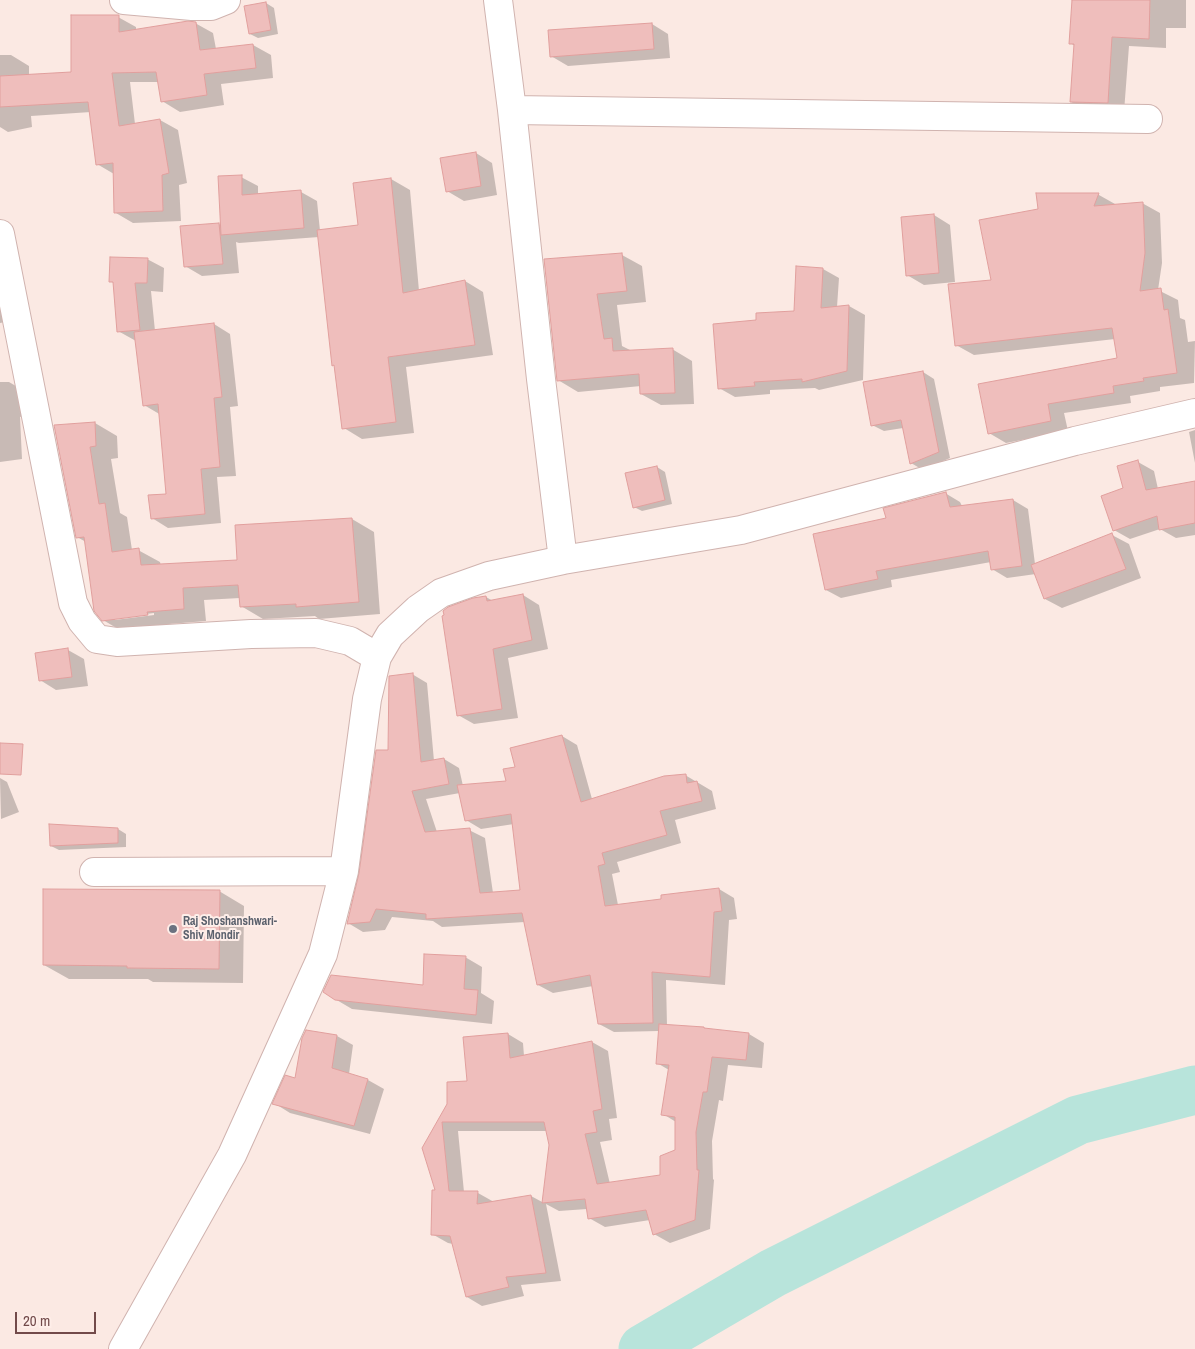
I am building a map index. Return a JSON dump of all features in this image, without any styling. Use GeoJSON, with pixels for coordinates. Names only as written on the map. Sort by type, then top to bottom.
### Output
{"type":"FeatureCollection","features":[{"type":"Feature","properties":{"kind":"street"},"geometry":{"type":"LineString","coordinates":[[124,0],[211,6],[226,0]]}},
{"type":"Feature","properties":{"kind":"street"},"geometry":{"type":"LineString","coordinates":[[498,0],[563,560]]}},
{"type":"Feature","properties":{"kind":"street"},"geometry":{"type":"LineString","coordinates":[[512,110],[1148,119]]}},
{"type":"Feature","properties":{"kind":"street"},"geometry":{"type":"LineString","coordinates":[[0,234],[73,603],[82,621],[97,639],[117,642],[251,634],[316,633],[350,641],[376,657]]}},
{"type":"Feature","properties":{"kind":"street"},"geometry":{"type":"LineString","coordinates":[[123,1349],[232,1155],[323,954],[344,871],[367,699],[376,657],[390,635],[418,609],[441,593],[489,576],[563,560],[741,530],[1074,442],[1195,413]]}},
{"type":"Feature","properties":{"kind":"street"},"geometry":{"type":"LineString","coordinates":[[94,872],[344,871]]}},
{"type":"Feature","properties":{"kind":"building"},"geometry":{"type":"Polygon","coordinates":[[[1072,0],[1150,0],[1149,39],[1112,37],[1108,103],[1070,102],[1074,44],[1069,44],[1072,0]]]}},
{"type":"Feature","properties":{"kind":"building"},"geometry":{"type":"Polygon","coordinates":[[[266,2],[271,30],[249,34],[244,6],[266,2]]]}},
{"type":"Feature","properties":{"kind":"building"},"geometry":{"type":"Polygon","coordinates":[[[71,15],[119,15],[119,32],[188,21],[196,22],[200,50],[253,44],[256,68],[204,74],[207,95],[161,102],[156,72],[112,73],[119,126],[160,119],[169,173],[162,175],[163,211],[114,213],[113,163],[96,165],[88,102],[0,107],[0,76],[71,72],[71,15]]]}},
{"type":"Feature","properties":{"kind":"building"},"geometry":{"type":"Polygon","coordinates":[[[652,23],[654,49],[550,57],[548,30],[652,23]]]}},
{"type":"Feature","properties":{"kind":"building"},"geometry":{"type":"Polygon","coordinates":[[[476,152],[481,186],[446,192],[440,158],[476,152]]]}},
{"type":"Feature","properties":{"kind":"building"},"geometry":{"type":"Polygon","coordinates":[[[242,175],[242,195],[301,190],[304,228],[221,235],[218,176],[242,175]]]}},
{"type":"Feature","properties":{"kind":"building"},"geometry":{"type":"Polygon","coordinates":[[[391,178],[403,293],[465,280],[475,345],[388,357],[396,422],[342,429],[334,365],[332,366],[317,230],[358,225],[353,183],[391,178]]]}},
{"type":"Feature","properties":{"kind":"building"},"geometry":{"type":"Polygon","coordinates":[[[1036,193],[1099,193],[1094,206],[1143,202],[1145,253],[1140,291],[1161,288],[1164,310],[1168,309],[1177,373],[1143,378],[1144,381],[1113,386],[1114,393],[1048,404],[1051,421],[988,434],[978,384],[1117,358],[1112,328],[955,346],[948,284],[991,280],[979,220],[1038,209],[1036,193]]]}},
{"type":"Feature","properties":{"kind":"building"},"geometry":{"type":"Polygon","coordinates":[[[934,214],[939,273],[906,276],[901,217],[934,214]]]}},
{"type":"Feature","properties":{"kind":"building"},"geometry":{"type":"Polygon","coordinates":[[[219,223],[223,264],[184,267],[180,226],[219,223]]]}},
{"type":"Feature","properties":{"kind":"building"},"geometry":{"type":"Polygon","coordinates":[[[622,253],[627,291],[597,294],[604,339],[612,338],[613,351],[673,348],[675,393],[640,394],[639,374],[557,381],[544,259],[622,253]]]}},
{"type":"Feature","properties":{"kind":"building"},"geometry":{"type":"Polygon","coordinates":[[[110,257],[148,258],[147,283],[135,283],[140,330],[117,332],[113,282],[109,282],[110,257]]]}},
{"type":"Feature","properties":{"kind":"building"},"geometry":{"type":"Polygon","coordinates":[[[796,266],[823,268],[821,308],[849,305],[847,371],[802,382],[802,379],[754,382],[755,386],[718,389],[713,324],[756,320],[756,313],[794,311],[796,266]]]}},
{"type":"Feature","properties":{"kind":"building"},"geometry":{"type":"Polygon","coordinates":[[[214,323],[222,397],[214,398],[220,467],[201,469],[205,514],[151,519],[148,495],[166,494],[158,404],[143,406],[134,332],[214,323]]]}},
{"type":"Feature","properties":{"kind":"building"},"geometry":{"type":"Polygon","coordinates":[[[923,371],[939,452],[910,464],[901,420],[871,426],[863,382],[923,371]]]}},
{"type":"Feature","properties":{"kind":"building"},"geometry":{"type":"Polygon","coordinates":[[[95,422],[96,446],[90,447],[99,504],[105,503],[112,552],[139,548],[141,565],[237,560],[235,525],[352,518],[359,602],[296,607],[296,604],[240,607],[238,585],[183,588],[184,609],[147,612],[148,615],[102,621],[94,611],[84,537],[76,538],[54,425],[95,422]]]}},
{"type":"Feature","properties":{"kind":"building"},"geometry":{"type":"Polygon","coordinates":[[[1138,460],[1146,490],[1195,481],[1195,523],[1159,530],[1157,516],[1113,531],[1101,496],[1123,488],[1117,466],[1138,460]]]}},
{"type":"Feature","properties":{"kind":"building"},"geometry":{"type":"Polygon","coordinates":[[[657,466],[665,500],[633,508],[625,473],[657,466]]]}},
{"type":"Feature","properties":{"kind":"building"},"geometry":{"type":"Polygon","coordinates":[[[946,492],[950,507],[1013,499],[1022,566],[991,570],[988,551],[876,571],[878,579],[825,590],[813,534],[886,518],[883,508],[946,492]]]}},
{"type":"Feature","properties":{"kind":"building"},"geometry":{"type":"Polygon","coordinates":[[[1112,533],[1126,569],[1044,599],[1031,565],[1112,533]]]}},
{"type":"Feature","properties":{"kind":"building"},"geometry":{"type":"Polygon","coordinates":[[[523,594],[532,640],[493,649],[502,709],[457,716],[442,616],[444,615],[443,611],[448,607],[473,598],[486,596],[487,601],[523,594]]]}},
{"type":"Feature","properties":{"kind":"building"},"geometry":{"type":"Polygon","coordinates":[[[68,648],[72,677],[39,681],[35,653],[68,648]]]}},
{"type":"Feature","properties":{"kind":"building"},"geometry":{"type":"Polygon","coordinates":[[[413,673],[421,762],[444,758],[449,784],[412,791],[425,832],[470,828],[480,893],[520,890],[511,814],[465,821],[457,785],[506,781],[503,769],[515,767],[510,748],[562,735],[581,802],[664,776],[686,774],[687,783],[697,781],[702,801],[660,811],[667,835],[602,853],[605,864],[598,866],[605,906],[661,899],[661,895],[719,888],[722,911],[714,912],[710,977],[652,972],[653,1023],[598,1024],[590,975],[537,985],[522,913],[426,919],[426,914],[376,909],[370,922],[347,924],[359,873],[376,750],[388,750],[389,676],[413,673]]]}},
{"type":"Feature","properties":{"kind":"building"},"geometry":{"type":"Polygon","coordinates":[[[0,743],[23,744],[21,775],[0,774],[0,743]]]}},
{"type":"Feature","properties":{"kind":"building"},"geometry":{"type":"Polygon","coordinates":[[[49,824],[118,828],[118,843],[50,846],[49,824]]]}},
{"type":"Feature","properties":{"kind":"building"},"geometry":{"type":"Polygon","coordinates":[[[43,889],[220,890],[219,969],[43,965],[43,889]]]}},
{"type":"Feature","properties":{"kind":"building"},"geometry":{"type":"Polygon","coordinates":[[[424,954],[466,956],[464,989],[478,990],[476,1015],[335,1000],[323,992],[331,975],[423,985],[424,954]]]}},
{"type":"Feature","properties":{"kind":"building"},"geometry":{"type":"Polygon","coordinates":[[[659,1024],[749,1033],[746,1060],[712,1057],[707,1092],[703,1092],[696,1132],[697,1170],[699,1170],[695,1220],[653,1235],[646,1210],[588,1219],[585,1199],[542,1203],[549,1145],[544,1122],[442,1122],[449,1191],[478,1191],[477,1204],[531,1195],[546,1273],[506,1277],[509,1287],[466,1297],[450,1236],[431,1235],[432,1190],[435,1190],[422,1148],[447,1104],[447,1082],[467,1081],[463,1037],[508,1033],[510,1058],[592,1041],[602,1109],[593,1111],[597,1132],[585,1134],[597,1184],[660,1175],[660,1156],[675,1150],[675,1117],[661,1115],[669,1065],[656,1064],[659,1024]]]}},
{"type":"Feature","properties":{"kind":"building"},"geometry":{"type":"Polygon","coordinates":[[[306,1030],[337,1035],[332,1068],[368,1079],[354,1126],[272,1104],[285,1075],[295,1078],[302,1038],[306,1030]]]}},
{"type":"Feature","properties":{"kind":"waterway"},"geometry":{"type":"LineString","coordinates":[[643,1349],[773,1273],[1078,1120],[1195,1090]]}},
{"type":"Feature","properties":{"kind":"place","name":"Raj Shoshanshwari- Shiv Mondir"},"geometry":{"type":"Point","coordinates":[173,929]}}]}
